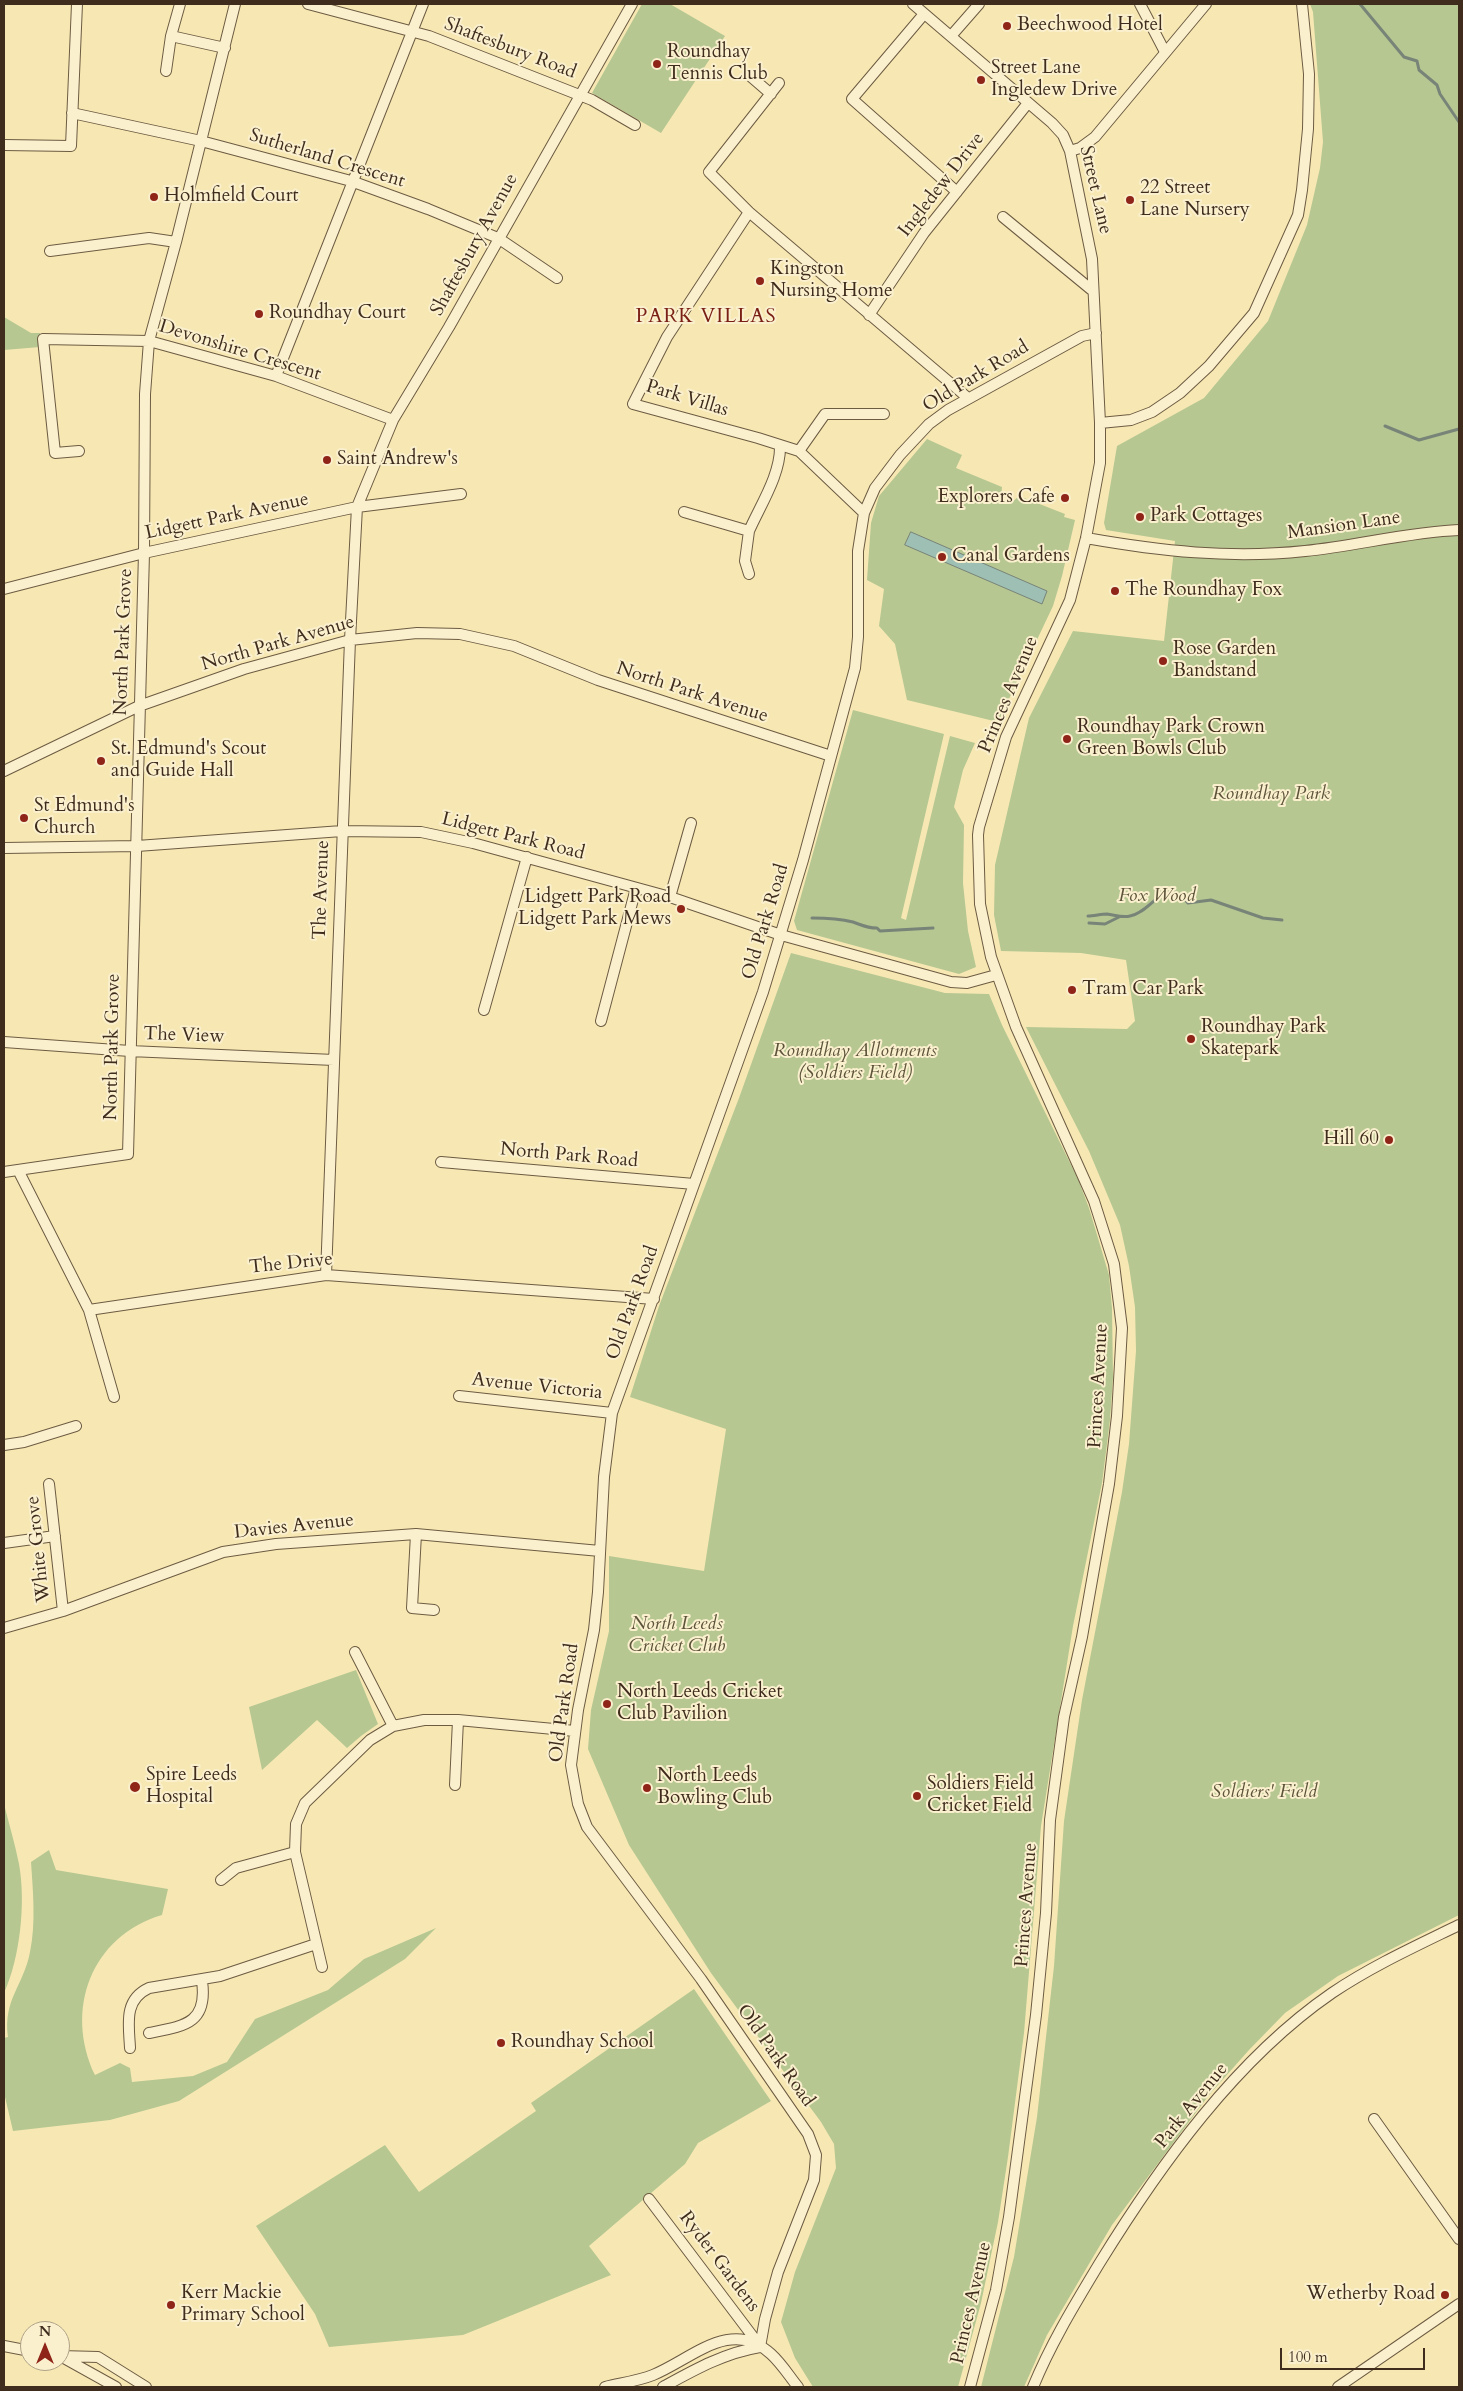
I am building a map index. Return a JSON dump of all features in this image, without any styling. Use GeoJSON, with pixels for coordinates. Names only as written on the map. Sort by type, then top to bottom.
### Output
{"type":"FeatureCollection","features":[{"type":"Feature","properties":{"kind":"street"},"geometry":{"type":"LineString","coordinates":[[4,145],[71,146],[77,4]]}},
{"type":"Feature","properties":{"kind":"street"},"geometry":{"type":"LineString","coordinates":[[166,71],[171,36],[180,4]]}},
{"type":"Feature","properties":{"kind":"street","name":"North Park Grove"},"geometry":{"type":"LineString","coordinates":[[18,1170],[128,1154],[144,553],[146,394],[149,341],[176,242],[235,4]]}},
{"type":"Feature","properties":{"kind":"street","name":"Shaftesbury Road"},"geometry":{"type":"LineString","coordinates":[[308,4],[325,6],[412,31],[580,95],[635,125]]}},
{"type":"Feature","properties":{"kind":"street"},"geometry":{"type":"LineString","coordinates":[[276,376],[351,181],[423,4]]}},
{"type":"Feature","properties":{"kind":"street","name":"Shaftesbury Avenue"},"geometry":{"type":"LineString","coordinates":[[357,507],[393,420],[449,327],[632,4]]}},
{"type":"Feature","properties":{"kind":"street","name":"Street Lane"},"geometry":{"type":"LineString","coordinates":[[914,4],[1063,135],[1070,151],[1092,259],[1100,422]]}},
{"type":"Feature","properties":{"kind":"street"},"geometry":{"type":"LineString","coordinates":[[951,36],[979,4]]}},
{"type":"Feature","properties":{"kind":"street"},"geometry":{"type":"LineString","coordinates":[[1140,4],[1165,52]]}},
{"type":"Feature","properties":{"kind":"street"},"geometry":{"type":"LineString","coordinates":[[1070,151],[1080,148],[1094,137],[1206,4]]}},
{"type":"Feature","properties":{"kind":"street"},"geometry":{"type":"LineString","coordinates":[[1100,422],[1131,420],[1152,412],[1180,393],[1209,366],[1254,313],[1295,222],[1300,198],[1308,128],[1309,74],[1302,4]]}},
{"type":"Feature","properties":{"kind":"street"},"geometry":{"type":"LineString","coordinates":[[924,14],[852,99],[957,192]]}},
{"type":"Feature","properties":{"kind":"street"},"geometry":{"type":"LineString","coordinates":[[171,36],[225,48]]}},
{"type":"Feature","properties":{"kind":"street"},"geometry":{"type":"LineString","coordinates":[[749,75],[771,94]]}},
{"type":"Feature","properties":{"kind":"street"},"geometry":{"type":"LineString","coordinates":[[779,84],[709,172],[749,212],[968,398]]}},
{"type":"Feature","properties":{"kind":"street","name":"Ingledew Drive"},"geometry":{"type":"LineString","coordinates":[[869,315],[924,234],[1028,103]]}},
{"type":"Feature","properties":{"kind":"street","name":"Sutherland Crescent"},"geometry":{"type":"LineString","coordinates":[[72,113],[201,141],[351,181],[428,209],[498,238],[557,278]]}},
{"type":"Feature","properties":{"kind":"street","name":"Park Villas"},"geometry":{"type":"LineString","coordinates":[[749,212],[667,337],[633,404],[799,452],[864,513]]}},
{"type":"Feature","properties":{"kind":"street"},"geometry":{"type":"LineString","coordinates":[[1003,217],[1093,291]]}},
{"type":"Feature","properties":{"kind":"street"},"geometry":{"type":"LineString","coordinates":[[50,252],[149,238],[176,242]]}},
{"type":"Feature","properties":{"kind":"street","name":"Old Park Road"},"geometry":{"type":"LineString","coordinates":[[760,2347],[765,2319],[778,2272],[814,2180],[816,2155],[808,2134],[701,1979],[587,1827],[578,1804],[571,1765],[575,1731],[594,1630],[604,1478],[612,1413],[763,992],[781,935],[855,668],[858,637],[857,565],[864,513],[875,488],[900,455],[930,424],[968,398],[1082,336],[1096,333]]}},
{"type":"Feature","properties":{"kind":"street","name":"Devonshire Crescent"},"geometry":{"type":"LineString","coordinates":[[80,451],[55,453],[43,339],[149,341],[276,376],[393,420]]}},
{"type":"Feature","properties":{"kind":"street"},"geometry":{"type":"LineString","coordinates":[[799,452],[825,414],[884,414]]}},
{"type":"Feature","properties":{"kind":"street","name":"Princes Avenue"},"geometry":{"type":"LineString","coordinates":[[970,2387],[996,2290],[1009,2217],[1036,2015],[1046,1913],[1050,1820],[1064,1717],[1082,1637],[1109,1484],[1117,1416],[1122,1328],[1114,1264],[1094,1201],[1018,1033],[996,975],[980,904],[978,835],[1006,737],[1070,600],[1086,538],[1100,463],[1100,422]]}},
{"type":"Feature","properties":{"kind":"street"},"geometry":{"type":"LineString","coordinates":[[749,574],[746,561],[749,531],[775,474],[780,458],[780,445]]}},
{"type":"Feature","properties":{"kind":"street","name":"Lidgett Park Avenue"},"geometry":{"type":"LineString","coordinates":[[4,589],[144,553],[357,507],[461,494]]}},
{"type":"Feature","properties":{"kind":"street","name":"The Avenue"},"geometry":{"type":"LineString","coordinates":[[326,1275],[342,831],[357,507]]}},
{"type":"Feature","properties":{"kind":"street"},"geometry":{"type":"LineString","coordinates":[[684,512],[749,531]]}},
{"type":"Feature","properties":{"kind":"street","name":"Mansion Lane"},"geometry":{"type":"LineString","coordinates":[[1086,538],[1217,556],[1305,552],[1402,535],[1459,530]]}},
{"type":"Feature","properties":{"kind":"street","name":"North Park Avenue"},"geometry":{"type":"LineString","coordinates":[[4,771],[139,706],[244,668],[350,640],[417,632],[460,634],[514,646],[598,680],[831,756]]}},
{"type":"Feature","properties":{"kind":"street"},"geometry":{"type":"LineString","coordinates":[[670,897],[691,824]]}},
{"type":"Feature","properties":{"kind":"street","name":"Lidgett Park Road"},"geometry":{"type":"LineString","coordinates":[[4,848],[137,846],[342,831],[383,830],[444,836],[670,897],[781,935],[951,982],[967,983],[996,975]]}},
{"type":"Feature","properties":{"kind":"street"},"geometry":{"type":"LineString","coordinates":[[484,1010],[527,857]]}},
{"type":"Feature","properties":{"kind":"street"},"geometry":{"type":"LineString","coordinates":[[601,1021],[636,888]]}},
{"type":"Feature","properties":{"kind":"street","name":"The View"},"geometry":{"type":"LineString","coordinates":[[4,1042],[130,1051],[334,1060]]}},
{"type":"Feature","properties":{"kind":"street","name":"North Park Road"},"geometry":{"type":"LineString","coordinates":[[441,1162],[694,1184]]}},
{"type":"Feature","properties":{"kind":"street"},"geometry":{"type":"LineString","coordinates":[[4,1172],[18,1170],[89,1310],[114,1397]]}},
{"type":"Feature","properties":{"kind":"street","name":"The Drive"},"geometry":{"type":"LineString","coordinates":[[89,1310],[326,1275],[654,1298]]}},
{"type":"Feature","properties":{"kind":"street","name":"Avenue Victoria"},"geometry":{"type":"LineString","coordinates":[[459,1396],[612,1413]]}},
{"type":"Feature","properties":{"kind":"street"},"geometry":{"type":"LineString","coordinates":[[4,1445],[24,1442],[76,1426]]}},
{"type":"Feature","properties":{"kind":"street","name":"White Grove"},"geometry":{"type":"LineString","coordinates":[[49,1484],[63,1611]]}},
{"type":"Feature","properties":{"kind":"street"},"geometry":{"type":"LineString","coordinates":[[416,1534],[412,1608],[434,1610]]}},
{"type":"Feature","properties":{"kind":"street","name":"Davies Avenue"},"geometry":{"type":"LineString","coordinates":[[4,1628],[63,1611],[223,1552],[276,1544],[416,1534],[600,1551]]}},
{"type":"Feature","properties":{"kind":"street"},"geometry":{"type":"LineString","coordinates":[[4,1543],[54,1536]]}},
{"type":"Feature","properties":{"kind":"street"},"geometry":{"type":"LineString","coordinates":[[355,1652],[393,1726]]}},
{"type":"Feature","properties":{"kind":"street"},"geometry":{"type":"LineString","coordinates":[[322,1967],[294,1852],[296,1824],[305,1802],[370,1740],[393,1726],[424,1720],[458,1720],[575,1731]]}},
{"type":"Feature","properties":{"kind":"street"},"geometry":{"type":"LineString","coordinates":[[455,1785],[458,1720]]}},
{"type":"Feature","properties":{"kind":"street"},"geometry":{"type":"LineString","coordinates":[[221,1880],[236,1868],[294,1852]]}},
{"type":"Feature","properties":{"kind":"street","name":"Park Avenue"},"geometry":{"type":"LineString","coordinates":[[1033,2387],[1061,2326],[1121,2229],[1187,2136],[1237,2076],[1286,2029],[1332,1993],[1402,1952],[1459,1925]]}},
{"type":"Feature","properties":{"kind":"street"},"geometry":{"type":"LineString","coordinates":[[130,2048],[128,2014],[135,1998],[149,1988],[202,1981],[316,1944]]}},
{"type":"Feature","properties":{"kind":"street"},"geometry":{"type":"LineString","coordinates":[[149,2033],[185,2025],[194,2018],[201,2009],[204,1998],[202,1981]]}},
{"type":"Feature","properties":{"kind":"street"},"geometry":{"type":"LineString","coordinates":[[1374,2119],[1458,2234]]}},
{"type":"Feature","properties":{"kind":"street","name":"Ryder Gardens"},"geometry":{"type":"LineString","coordinates":[[649,2199],[760,2347]]}},
{"type":"Feature","properties":{"kind":"street"},"geometry":{"type":"LineString","coordinates":[[1338,2387],[1351,2384],[1459,2304]]}},
{"type":"Feature","properties":{"kind":"street"},"geometry":{"type":"LineString","coordinates":[[605,2387],[653,2375],[716,2343],[730,2338],[742,2339],[771,2354],[798,2387]]}},
{"type":"Feature","properties":{"kind":"street"},"geometry":{"type":"LineString","coordinates":[[4,2346],[20,2349]]}},
{"type":"Feature","properties":{"kind":"street"},"geometry":{"type":"LineString","coordinates":[[663,2387],[719,2358],[739,2351],[760,2347]]}},
{"type":"Feature","properties":{"kind":"street"},"geometry":{"type":"LineString","coordinates":[[70,2357],[98,2357],[146,2387]]}},
{"type":"Feature","properties":{"kind":"street"},"geometry":{"type":"LineString","coordinates":[[70,2362],[116,2387]]}},
{"type":"Feature","properties":{"kind":"street"},"geometry":{"type":"LineString","coordinates":[[653,2375],[658,2387]]}},
{"type":"Feature","properties":{"kind":"green space","name":"Roundhay Tennis Club"},"geometry":{"type":"Polygon","coordinates":[[[642,4],[670,4],[725,36],[661,133],[592,93],[642,4]]]}},
{"type":"Feature","properties":{"kind":"green space"},"geometry":{"type":"Polygon","coordinates":[[[1310,4],[1459,4],[1459,1915],[1338,1976],[1285,2013],[1209,2095],[1112,2225],[1047,2335],[1024,2387],[981,2387],[1014,2257],[1037,2117],[1054,1966],[1064,1821],[1082,1700],[1122,1492],[1129,1444],[1136,1351],[1135,1307],[1120,1225],[1089,1151],[1026,1027],[1127,1029],[1135,1021],[1126,960],[1081,953],[1001,951],[994,915],[995,865],[1029,718],[1073,631],[1164,641],[1175,541],[1106,530],[1104,523],[1117,446],[1204,398],[1268,321],[1307,225],[1320,168],[1323,142],[1313,12],[1310,4]]]}},
{"type":"Feature","properties":{"kind":"green space"},"geometry":{"type":"Polygon","coordinates":[[[4,317],[31,333],[40,333],[40,347],[4,350],[4,317]]]}},
{"type":"Feature","properties":{"kind":"green space"},"geometry":{"type":"Polygon","coordinates":[[[927,439],[962,455],[956,468],[1002,487],[1001,501],[1005,504],[1010,504],[1019,496],[1065,514],[1064,517],[1075,520],[1053,606],[998,722],[907,700],[895,644],[879,626],[884,589],[867,580],[871,523],[879,496],[927,439]]]}},
{"type":"Feature","properties":{"kind":"green space"},"geometry":{"type":"Polygon","coordinates":[[[853,710],[944,734],[901,918],[906,920],[950,736],[975,743],[963,770],[954,807],[964,825],[963,883],[968,931],[976,967],[959,974],[797,930],[794,921],[853,710]]]}},
{"type":"Feature","properties":{"kind":"green space"},"geometry":{"type":"Polygon","coordinates":[[[791,953],[945,993],[989,994],[1002,1025],[1078,1179],[1089,1208],[1109,1275],[1112,1308],[1113,1377],[1102,1483],[1073,1626],[1041,1826],[1024,2033],[998,2222],[981,2303],[958,2387],[813,2387],[795,2358],[781,2322],[795,2272],[836,2168],[834,2144],[821,2122],[711,1973],[629,1845],[588,1749],[591,1710],[609,1631],[609,1556],[704,1571],[726,1429],[630,1397],[659,1306],[739,1098],[791,953]]]}},
{"type":"Feature","properties":{"kind":"green space"},"geometry":{"type":"Polygon","coordinates":[[[356,1670],[378,1724],[347,1748],[317,1720],[262,1770],[249,1707],[356,1670]]]}},
{"type":"Feature","properties":{"kind":"green space"},"geometry":{"type":"Polygon","coordinates":[[[4,1804],[19,1864],[22,1913],[18,1947],[10,1979],[4,1993],[4,1804]]]}},
{"type":"Feature","properties":{"kind":"green space"},"geometry":{"type":"Polygon","coordinates":[[[49,1850],[56,1870],[168,1889],[162,1915],[137,1925],[117,1940],[101,1958],[90,1978],[84,2001],[82,2026],[86,2050],[95,2075],[120,2063],[130,2068],[132,2082],[193,2076],[227,2062],[255,2019],[328,1990],[364,1959],[436,1928],[405,1959],[179,2101],[110,2120],[13,2131],[4,2097],[4,2038],[8,2037],[8,2012],[27,1964],[32,1941],[34,1907],[31,1862],[49,1850]]]}},
{"type":"Feature","properties":{"kind":"green space"},"geometry":{"type":"Polygon","coordinates":[[[694,1989],[771,2101],[698,2143],[685,2164],[589,2246],[611,2275],[463,2335],[329,2347],[315,2314],[256,2226],[385,2145],[419,2192],[536,2111],[531,2103],[694,1989]]]}},
{"type":"Feature","properties":{"kind":"water"},"geometry":{"type":"Polygon","coordinates":[[[911,532],[1047,591],[1042,604],[905,545],[911,532]]]}},
{"type":"Feature","properties":{"kind":"waterway"},"geometry":{"type":"LineString","coordinates":[[1360,4],[1404,57],[1417,61],[1419,70],[1437,85],[1440,94],[1459,122]]}},
{"type":"Feature","properties":{"kind":"waterway"},"geometry":{"type":"LineString","coordinates":[[1385,426],[1419,440],[1459,429]]}},
{"type":"Feature","properties":{"kind":"waterway"},"geometry":{"type":"LineString","coordinates":[[1088,916],[1107,914],[1121,917],[1130,916],[1138,913],[1165,893],[1172,892],[1180,895],[1188,903],[1211,900],[1263,918],[1282,920]]}},
{"type":"Feature","properties":{"kind":"waterway"},"geometry":{"type":"LineString","coordinates":[[1089,923],[1105,924],[1119,917]]}},
{"type":"Feature","properties":{"kind":"waterway"},"geometry":{"type":"LineString","coordinates":[[812,918],[848,921],[877,928],[880,931],[933,928]]}},
{"type":"Feature","properties":{"kind":"place","name":"Beechwood Hotel"},"geometry":{"type":"Point","coordinates":[1007,26]}},
{"type":"Feature","properties":{"kind":"place","name":"Roundhay Tennis Club"},"geometry":{"type":"Point","coordinates":[657,64]}},
{"type":"Feature","properties":{"kind":"place","name":"Street Lane Ingledew Drive"},"geometry":{"type":"Point","coordinates":[981,80]}},
{"type":"Feature","properties":{"kind":"place","name":"Holmfield Court"},"geometry":{"type":"Point","coordinates":[154,197]}},
{"type":"Feature","properties":{"kind":"place","name":"22 Street Lane Nursery"},"geometry":{"type":"Point","coordinates":[1130,200]}},
{"type":"Feature","properties":{"kind":"place","name":"Kingston Nursing Home"},"geometry":{"type":"Point","coordinates":[760,281]}},
{"type":"Feature","properties":{"kind":"place","name":"Roundhay Court"},"geometry":{"type":"Point","coordinates":[259,314]}},
{"type":"Feature","properties":{"kind":"place","name":"Saint Andrew's"},"geometry":{"type":"Point","coordinates":[327,460]}},
{"type":"Feature","properties":{"kind":"place","name":"Explorers Cafe"},"geometry":{"type":"Point","coordinates":[1065,498]}},
{"type":"Feature","properties":{"kind":"place","name":"Park Cottages"},"geometry":{"type":"Point","coordinates":[1140,517]}},
{"type":"Feature","properties":{"kind":"place","name":"Canal Gardens"},"geometry":{"type":"Point","coordinates":[942,557]}},
{"type":"Feature","properties":{"kind":"place","name":"The Roundhay Fox"},"geometry":{"type":"Point","coordinates":[1115,591]}},
{"type":"Feature","properties":{"kind":"place","name":"Rose Garden Bandstand"},"geometry":{"type":"Point","coordinates":[1163,661]}},
{"type":"Feature","properties":{"kind":"place","name":"Roundhay Park Crown Green Bowls Club"},"geometry":{"type":"Point","coordinates":[1067,739]}},
{"type":"Feature","properties":{"kind":"place","name":"St. Edmund's Scout and Guide Hall"},"geometry":{"type":"Point","coordinates":[101,761]}},
{"type":"Feature","properties":{"kind":"place","name":"St Edmund's Church"},"geometry":{"type":"Point","coordinates":[24,818]}},
{"type":"Feature","properties":{"kind":"place","name":"Lidgett Park Road Lidgett Park Mews"},"geometry":{"type":"Point","coordinates":[681,909]}},
{"type":"Feature","properties":{"kind":"place","name":"Tram Car Park"},"geometry":{"type":"Point","coordinates":[1072,990]}},
{"type":"Feature","properties":{"kind":"place","name":"Roundhay Park Skatepark"},"geometry":{"type":"Point","coordinates":[1191,1039]}},
{"type":"Feature","properties":{"kind":"place","name":"Hill 60"},"geometry":{"type":"Point","coordinates":[1389,1140]}},
{"type":"Feature","properties":{"kind":"place","name":"North Leeds Cricket Club Pavilion"},"geometry":{"type":"Point","coordinates":[607,1704]}},
{"type":"Feature","properties":{"kind":"place","name":"Spire Leeds Hospital"},"geometry":{"type":"Point","coordinates":[135,1787]}},
{"type":"Feature","properties":{"kind":"place","name":"North Leeds Bowling Club"},"geometry":{"type":"Point","coordinates":[647,1788]}},
{"type":"Feature","properties":{"kind":"place","name":"Soldiers Field Cricket Field"},"geometry":{"type":"Point","coordinates":[917,1796]}},
{"type":"Feature","properties":{"kind":"place","name":"Roundhay School"},"geometry":{"type":"Point","coordinates":[501,2043]}},
{"type":"Feature","properties":{"kind":"place","name":"Wetherby Road"},"geometry":{"type":"Point","coordinates":[1445,2295]}},
{"type":"Feature","properties":{"kind":"place","name":"Kerr Mackie Primary School"},"geometry":{"type":"Point","coordinates":[171,2305]}},
{"type":"Feature","properties":{"kind":"district","name":"PARK VILLAS"},"geometry":{"type":"Point","coordinates":[706,317]}},
{"type":"Feature","properties":{"kind":"park label","name":"Roundhay Park"},"geometry":{"type":"Point","coordinates":[1271,795]}},
{"type":"Feature","properties":{"kind":"park label","name":"Fox Wood"},"geometry":{"type":"Point","coordinates":[1157,897]}},
{"type":"Feature","properties":{"kind":"park label","name":"Roundhay Allotments (Soldiers Field)"},"geometry":{"type":"Point","coordinates":[855,1063]}},
{"type":"Feature","properties":{"kind":"park label","name":"North Leeds Cricket Club"},"geometry":{"type":"Point","coordinates":[677,1636]}},
{"type":"Feature","properties":{"kind":"park label","name":"Soldiers' Field"},"geometry":{"type":"Point","coordinates":[1264,1793]}}]}
